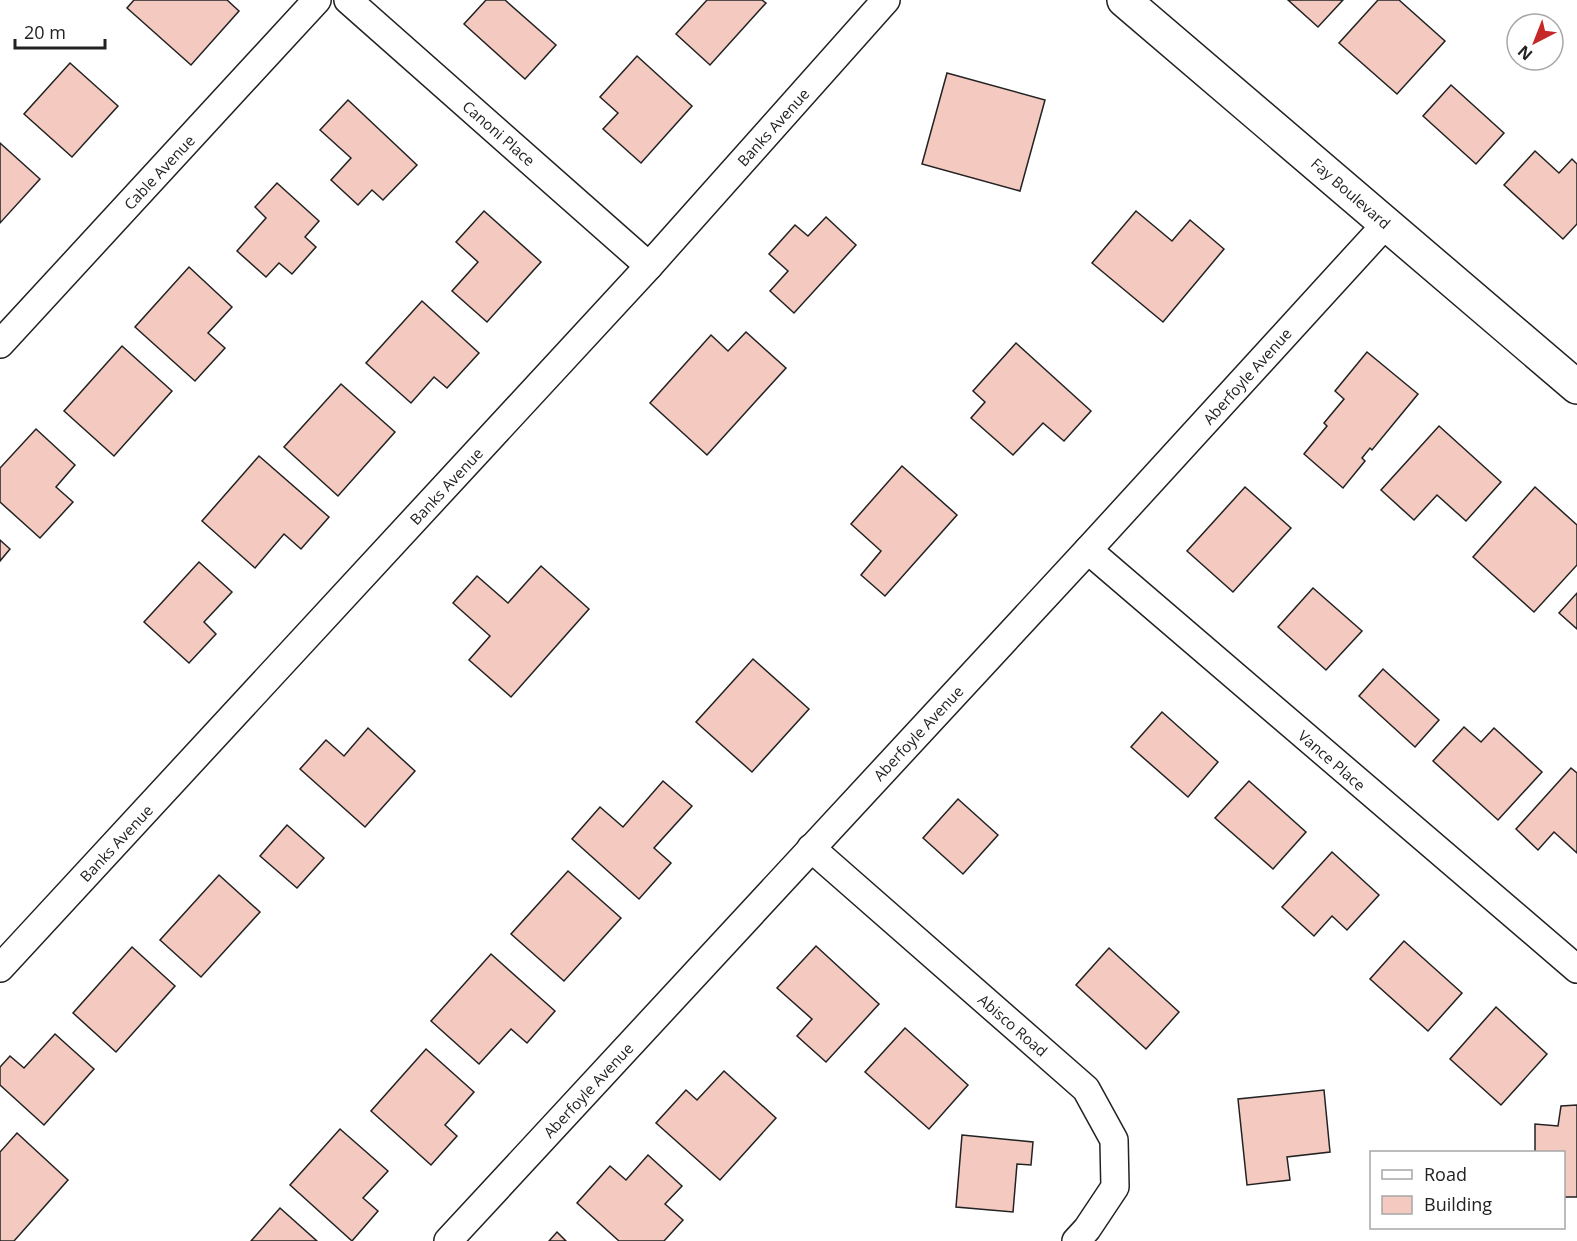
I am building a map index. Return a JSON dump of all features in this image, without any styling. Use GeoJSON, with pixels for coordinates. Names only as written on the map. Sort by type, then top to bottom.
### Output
{"type":"FeatureCollection","features":[{"type":"Feature","properties":{"kind":"street","name":"Cable Avenue"},"geometry":{"type":"LineString","coordinates":[[0,344],[317,0]]}},
{"type":"Feature","properties":{"kind":"street","name":"Canoni Place"},"geometry":{"type":"LineString","coordinates":[[348,0],[649,266]]}},
{"type":"Feature","properties":{"kind":"street","name":"Banks Avenue"},"geometry":{"type":"LineString","coordinates":[[0,968],[649,266],[886,0]]}},
{"type":"Feature","properties":{"kind":"street","name":"Fay Boulevard"},"geometry":{"type":"LineString","coordinates":[[1124,0],[1577,387]]}},
{"type":"Feature","properties":{"kind":"street","name":"Aberfoyle Avenue"},"geometry":{"type":"LineString","coordinates":[[448,1241],[1088,550],[1386,224]]}},
{"type":"Feature","properties":{"kind":"street","name":"Vance Place"},"geometry":{"type":"LineString","coordinates":[[1088,550],[1577,969]]}},
{"type":"Feature","properties":{"kind":"street","name":"Abisco Road"},"geometry":{"type":"LineString","coordinates":[[811,848],[1086,1089],[1114,1140],[1115,1187],[1087,1229],[1076,1241]]}},
{"type":"Feature","properties":{"kind":"building"},"geometry":{"type":"Polygon","coordinates":[[[134,0],[227,0],[239,11],[191,65],[127,8],[134,0]]]}},
{"type":"Feature","properties":{"kind":"building"},"geometry":{"type":"Polygon","coordinates":[[[486,0],[505,0],[556,45],[525,79],[464,24],[486,0]]]}},
{"type":"Feature","properties":{"kind":"building"},"geometry":{"type":"Polygon","coordinates":[[[707,0],[762,0],[766,3],[710,65],[676,34],[707,0]]]}},
{"type":"Feature","properties":{"kind":"building"},"geometry":{"type":"Polygon","coordinates":[[[1288,0],[1343,0],[1318,27],[1288,0]]]}},
{"type":"Feature","properties":{"kind":"building"},"geometry":{"type":"Polygon","coordinates":[[[1378,0],[1399,0],[1445,41],[1397,94],[1339,43],[1378,0]]]}},
{"type":"Feature","properties":{"kind":"building"},"geometry":{"type":"Polygon","coordinates":[[[637,56],[692,106],[641,163],[603,129],[618,113],[600,97],[637,56]]]}},
{"type":"Feature","properties":{"kind":"building"},"geometry":{"type":"Polygon","coordinates":[[[70,63],[118,106],[72,157],[24,114],[70,63]]]}},
{"type":"Feature","properties":{"kind":"building"},"geometry":{"type":"Polygon","coordinates":[[[947,73],[1045,100],[1020,191],[922,164],[947,73]]]}},
{"type":"Feature","properties":{"kind":"building"},"geometry":{"type":"Polygon","coordinates":[[[1451,85],[1504,133],[1476,164],[1423,116],[1451,85]]]}},
{"type":"Feature","properties":{"kind":"building"},"geometry":{"type":"Polygon","coordinates":[[[348,100],[417,165],[383,200],[372,190],[358,205],[331,180],[351,158],[320,130],[348,100]]]}},
{"type":"Feature","properties":{"kind":"building"},"geometry":{"type":"Polygon","coordinates":[[[0,143],[40,179],[0,223],[0,143]]]}},
{"type":"Feature","properties":{"kind":"building"},"geometry":{"type":"Polygon","coordinates":[[[1535,151],[1559,173],[1572,159],[1577,164],[1577,224],[1563,239],[1504,185],[1535,151]]]}},
{"type":"Feature","properties":{"kind":"building"},"geometry":{"type":"Polygon","coordinates":[[[277,183],[319,221],[305,237],[316,247],[292,274],[279,263],[266,277],[237,251],[266,218],[255,207],[277,183]]]}},
{"type":"Feature","properties":{"kind":"building"},"geometry":{"type":"Polygon","coordinates":[[[484,211],[541,262],[487,322],[452,291],[478,262],[456,242],[484,211]]]}},
{"type":"Feature","properties":{"kind":"building"},"geometry":{"type":"Polygon","coordinates":[[[1136,211],[1172,241],[1190,220],[1224,249],[1163,322],[1092,263],[1136,211]]]}},
{"type":"Feature","properties":{"kind":"building"},"geometry":{"type":"Polygon","coordinates":[[[826,217],[856,245],[794,313],[770,291],[788,271],[769,254],[795,225],[808,236],[826,217]]]}},
{"type":"Feature","properties":{"kind":"building"},"geometry":{"type":"Polygon","coordinates":[[[189,267],[232,307],[208,333],[225,348],[195,381],[135,327],[189,267]]]}},
{"type":"Feature","properties":{"kind":"building"},"geometry":{"type":"Polygon","coordinates":[[[422,301],[479,353],[447,388],[434,377],[411,403],[366,363],[422,301]]]}},
{"type":"Feature","properties":{"kind":"building"},"geometry":{"type":"Polygon","coordinates":[[[746,332],[786,368],[707,455],[650,403],[711,335],[728,351],[746,332]]]}},
{"type":"Feature","properties":{"kind":"building"},"geometry":{"type":"Polygon","coordinates":[[[1016,343],[1091,411],[1064,441],[1043,423],[1013,455],[971,418],[985,402],[973,391],[1016,343]]]}},
{"type":"Feature","properties":{"kind":"building"},"geometry":{"type":"Polygon","coordinates":[[[122,346],[172,391],[114,456],[64,411],[122,346]]]}},
{"type":"Feature","properties":{"kind":"building"},"geometry":{"type":"Polygon","coordinates":[[[1367,352],[1418,394],[1372,450],[1370,448],[1362,458],[1365,461],[1343,488],[1304,454],[1327,426],[1324,423],[1344,399],[1335,391],[1367,352]]]}},
{"type":"Feature","properties":{"kind":"building"},"geometry":{"type":"Polygon","coordinates":[[[341,384],[395,432],[338,496],[284,447],[341,384]]]}},
{"type":"Feature","properties":{"kind":"building"},"geometry":{"type":"Polygon","coordinates":[[[1439,426],[1501,482],[1466,521],[1437,495],[1414,520],[1381,490],[1439,426]]]}},
{"type":"Feature","properties":{"kind":"building"},"geometry":{"type":"Polygon","coordinates":[[[36,429],[75,465],[56,487],[73,502],[40,538],[0,502],[0,468],[36,429]]]}},
{"type":"Feature","properties":{"kind":"building"},"geometry":{"type":"Polygon","coordinates":[[[259,456],[329,517],[301,549],[284,534],[255,568],[202,521],[259,456]]]}},
{"type":"Feature","properties":{"kind":"building"},"geometry":{"type":"Polygon","coordinates":[[[902,466],[957,515],[885,596],[861,575],[881,551],[851,524],[902,466]]]}},
{"type":"Feature","properties":{"kind":"building"},"geometry":{"type":"Polygon","coordinates":[[[1245,487],[1291,528],[1233,592],[1187,551],[1245,487]]]}},
{"type":"Feature","properties":{"kind":"building"},"geometry":{"type":"Polygon","coordinates":[[[1535,487],[1577,525],[1577,565],[1534,612],[1473,557],[1535,487]]]}},
{"type":"Feature","properties":{"kind":"building"},"geometry":{"type":"Polygon","coordinates":[[[0,540],[10,549],[0,561],[0,540]]]}},
{"type":"Feature","properties":{"kind":"building"},"geometry":{"type":"Polygon","coordinates":[[[199,562],[232,592],[204,622],[216,634],[189,663],[144,622],[199,562]]]}},
{"type":"Feature","properties":{"kind":"building"},"geometry":{"type":"Polygon","coordinates":[[[541,566],[589,609],[511,697],[469,660],[490,636],[453,603],[477,576],[508,603],[541,566]]]}},
{"type":"Feature","properties":{"kind":"building"},"geometry":{"type":"Polygon","coordinates":[[[1313,588],[1362,631],[1326,670],[1278,627],[1313,588]]]}},
{"type":"Feature","properties":{"kind":"building"},"geometry":{"type":"Polygon","coordinates":[[[1577,593],[1577,629],[1559,613],[1577,593]]]}},
{"type":"Feature","properties":{"kind":"building"},"geometry":{"type":"Polygon","coordinates":[[[753,659],[809,709],[752,772],[696,722],[753,659]]]}},
{"type":"Feature","properties":{"kind":"building"},"geometry":{"type":"Polygon","coordinates":[[[1383,669],[1439,720],[1415,747],[1359,696],[1383,669]]]}},
{"type":"Feature","properties":{"kind":"building"},"geometry":{"type":"Polygon","coordinates":[[[1162,712],[1218,762],[1188,797],[1131,747],[1162,712]]]}},
{"type":"Feature","properties":{"kind":"building"},"geometry":{"type":"Polygon","coordinates":[[[1464,727],[1481,742],[1494,728],[1542,772],[1498,820],[1433,761],[1464,727]]]}},
{"type":"Feature","properties":{"kind":"building"},"geometry":{"type":"Polygon","coordinates":[[[368,728],[415,771],[365,827],[300,769],[326,740],[344,756],[368,728]]]}},
{"type":"Feature","properties":{"kind":"building"},"geometry":{"type":"Polygon","coordinates":[[[1571,768],[1577,773],[1577,853],[1554,832],[1538,850],[1516,829],[1571,768]]]}},
{"type":"Feature","properties":{"kind":"building"},"geometry":{"type":"Polygon","coordinates":[[[663,781],[692,806],[654,848],[671,863],[639,899],[572,839],[600,807],[623,827],[663,781]]]}},
{"type":"Feature","properties":{"kind":"building"},"geometry":{"type":"Polygon","coordinates":[[[1249,781],[1306,832],[1273,869],[1215,818],[1249,781]]]}},
{"type":"Feature","properties":{"kind":"building"},"geometry":{"type":"Polygon","coordinates":[[[958,799],[998,835],[963,874],[923,838],[958,799]]]}},
{"type":"Feature","properties":{"kind":"building"},"geometry":{"type":"Polygon","coordinates":[[[287,825],[324,858],[297,888],[260,856],[287,825]]]}},
{"type":"Feature","properties":{"kind":"building"},"geometry":{"type":"Polygon","coordinates":[[[1332,852],[1379,895],[1347,930],[1332,916],[1314,936],[1282,907],[1332,852]]]}},
{"type":"Feature","properties":{"kind":"building"},"geometry":{"type":"Polygon","coordinates":[[[568,871],[621,918],[564,981],[511,934],[568,871]]]}},
{"type":"Feature","properties":{"kind":"building"},"geometry":{"type":"Polygon","coordinates":[[[219,875],[260,912],[201,977],[160,940],[219,875]]]}},
{"type":"Feature","properties":{"kind":"building"},"geometry":{"type":"Polygon","coordinates":[[[1404,941],[1462,993],[1428,1031],[1370,979],[1404,941]]]}},
{"type":"Feature","properties":{"kind":"building"},"geometry":{"type":"Polygon","coordinates":[[[816,946],[879,1004],[826,1062],[797,1036],[812,1019],[777,988],[816,946]]]}},
{"type":"Feature","properties":{"kind":"building"},"geometry":{"type":"Polygon","coordinates":[[[132,947],[175,986],[116,1052],[73,1013],[132,947]]]}},
{"type":"Feature","properties":{"kind":"building"},"geometry":{"type":"Polygon","coordinates":[[[1109,948],[1179,1012],[1146,1049],[1076,985],[1109,948]]]}},
{"type":"Feature","properties":{"kind":"building"},"geometry":{"type":"Polygon","coordinates":[[[491,954],[555,1011],[527,1043],[511,1029],[479,1064],[431,1021],[491,954]]]}},
{"type":"Feature","properties":{"kind":"building"},"geometry":{"type":"Polygon","coordinates":[[[1496,1007],[1547,1054],[1501,1105],[1450,1059],[1496,1007]]]}},
{"type":"Feature","properties":{"kind":"building"},"geometry":{"type":"Polygon","coordinates":[[[905,1028],[968,1085],[929,1129],[865,1072],[905,1028]]]}},
{"type":"Feature","properties":{"kind":"building"},"geometry":{"type":"Polygon","coordinates":[[[55,1034],[94,1069],[44,1125],[0,1085],[0,1067],[10,1056],[24,1068],[55,1034]]]}},
{"type":"Feature","properties":{"kind":"building"},"geometry":{"type":"Polygon","coordinates":[[[426,1049],[474,1092],[445,1125],[457,1136],[431,1165],[371,1111],[426,1049]]]}},
{"type":"Feature","properties":{"kind":"building"},"geometry":{"type":"Polygon","coordinates":[[[724,1071],[776,1118],[720,1180],[656,1123],[686,1090],[697,1100],[724,1071]]]}},
{"type":"Feature","properties":{"kind":"building"},"geometry":{"type":"Polygon","coordinates":[[[1324,1090],[1330,1152],[1287,1157],[1290,1180],[1247,1185],[1238,1099],[1324,1090]]]}},
{"type":"Feature","properties":{"kind":"building"},"geometry":{"type":"Polygon","coordinates":[[[1577,1105],[1577,1197],[1565,1197],[1565,1151],[1535,1151],[1535,1124],[1558,1126],[1561,1106],[1577,1105]]]}},
{"type":"Feature","properties":{"kind":"building"},"geometry":{"type":"Polygon","coordinates":[[[340,1129],[388,1171],[363,1198],[378,1211],[352,1241],[290,1185],[340,1129]]]}},
{"type":"Feature","properties":{"kind":"building"},"geometry":{"type":"Polygon","coordinates":[[[17,1133],[68,1180],[14,1241],[0,1241],[0,1152],[17,1133]]]}},
{"type":"Feature","properties":{"kind":"building"},"geometry":{"type":"Polygon","coordinates":[[[962,1135],[1033,1142],[1031,1165],[1017,1164],[1013,1212],[956,1207],[962,1135]]]}},
{"type":"Feature","properties":{"kind":"building"},"geometry":{"type":"Polygon","coordinates":[[[648,1155],[682,1186],[665,1204],[683,1220],[664,1241],[619,1241],[577,1203],[610,1166],[626,1180],[648,1155]]]}},
{"type":"Feature","properties":{"kind":"building"},"geometry":{"type":"Polygon","coordinates":[[[280,1208],[317,1241],[251,1241],[280,1208]]]}},
{"type":"Feature","properties":{"kind":"building"},"geometry":{"type":"Polygon","coordinates":[[[557,1232],[566,1241],[549,1241],[557,1232]]]}}]}
